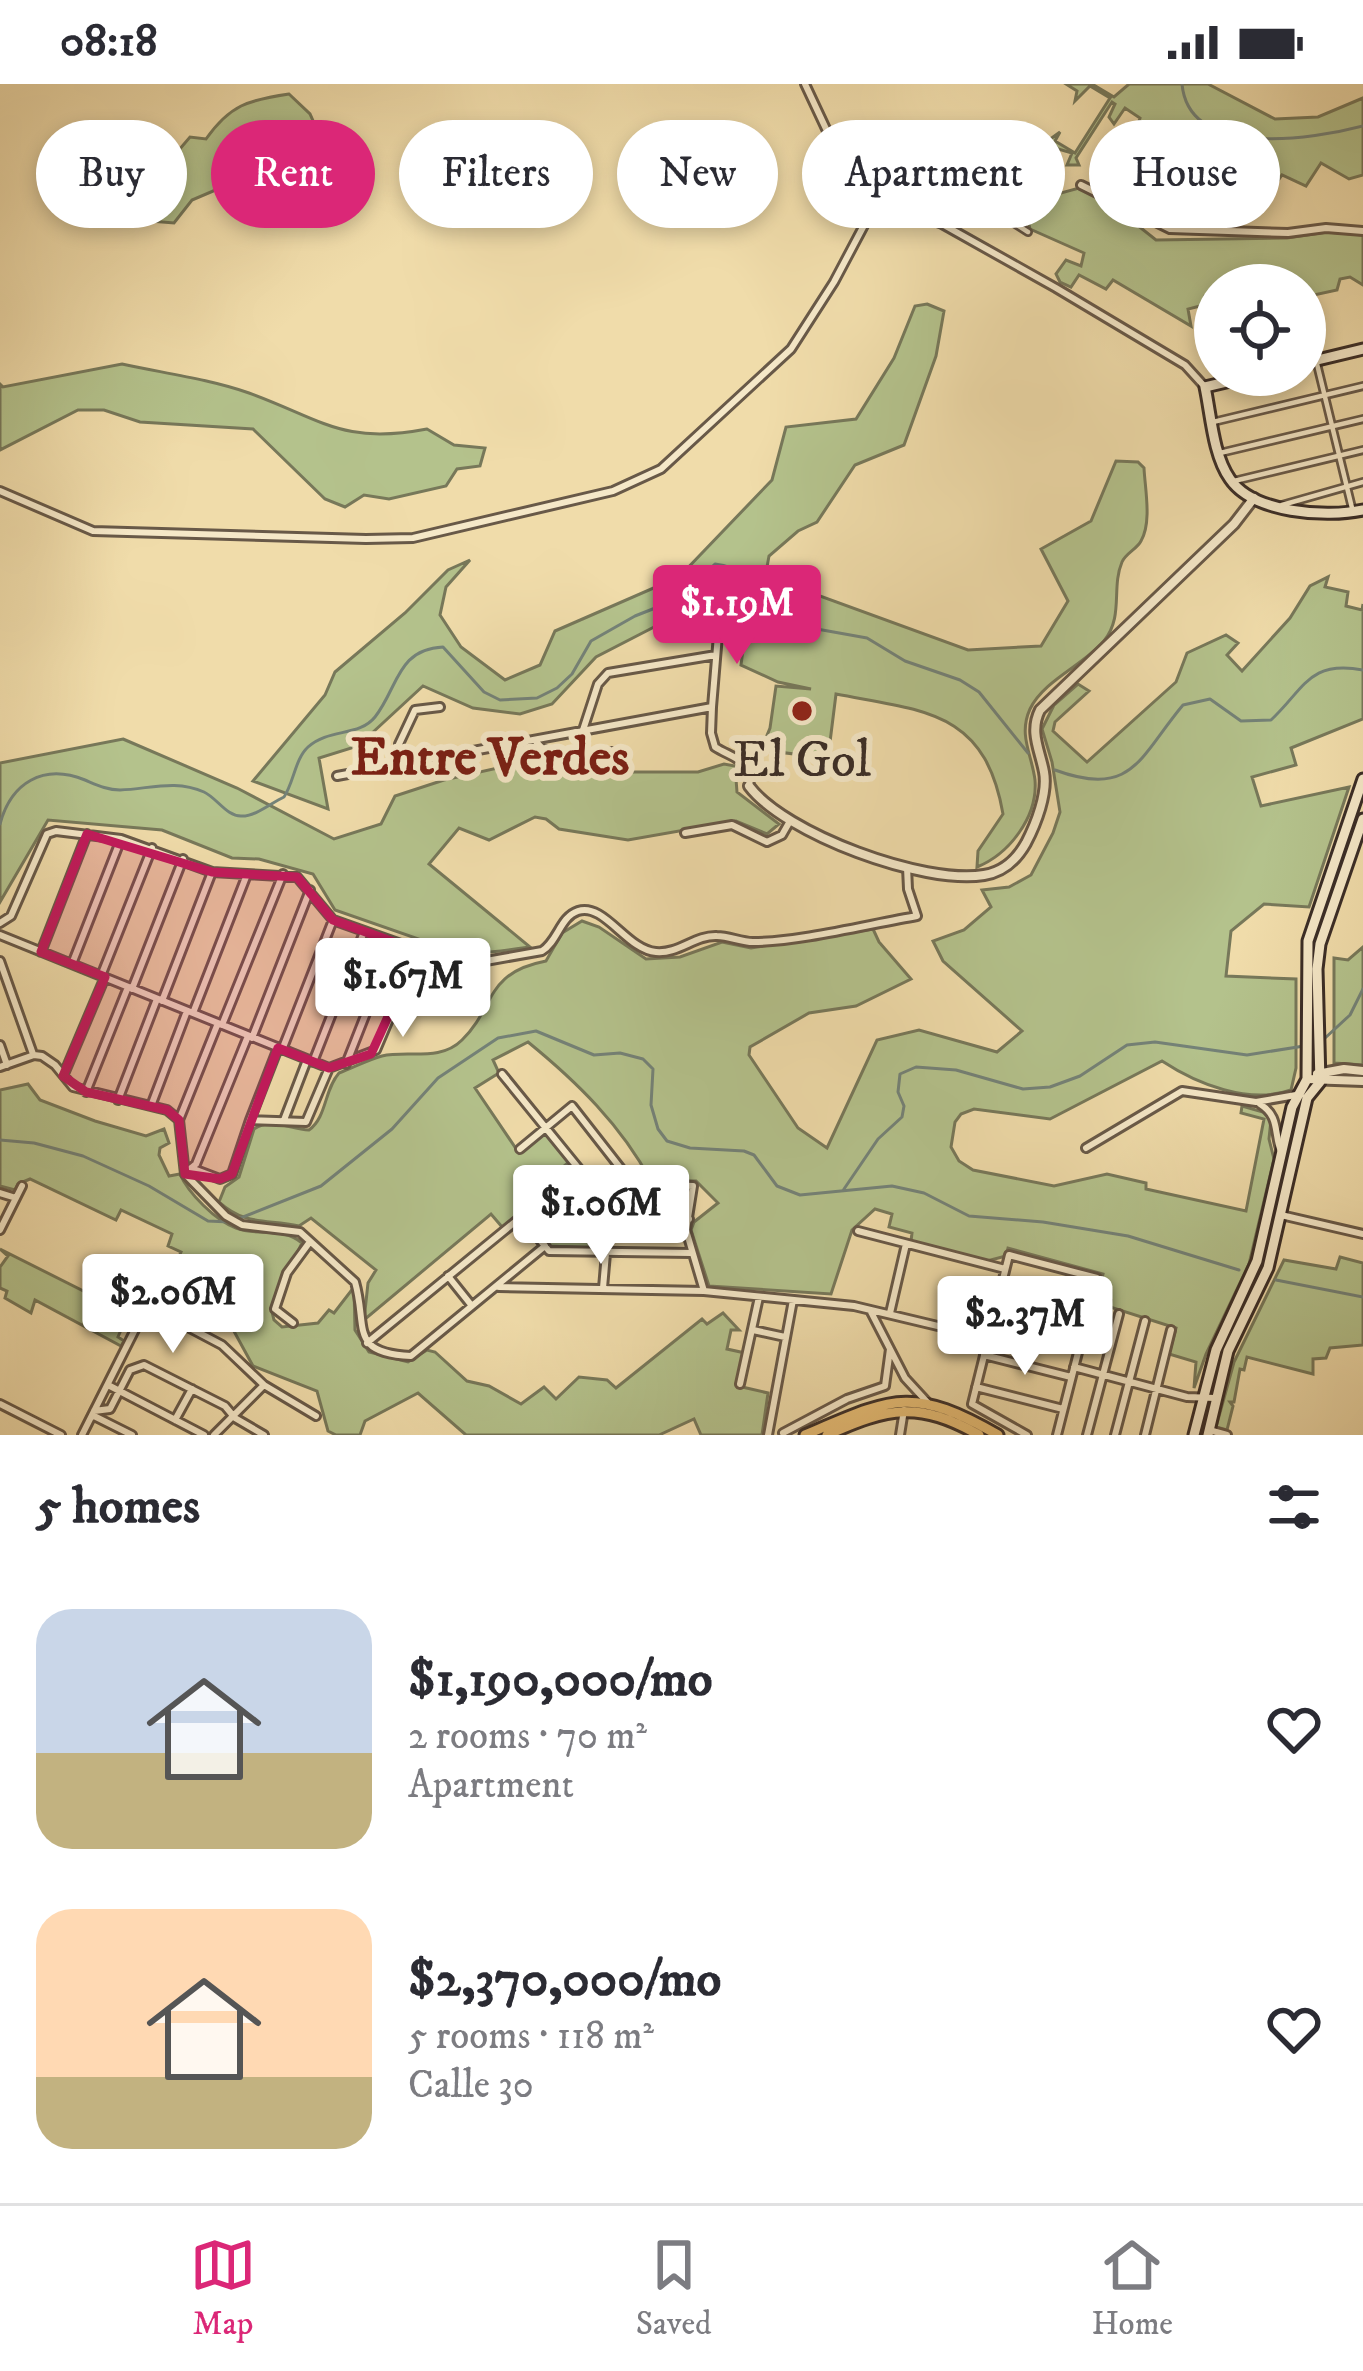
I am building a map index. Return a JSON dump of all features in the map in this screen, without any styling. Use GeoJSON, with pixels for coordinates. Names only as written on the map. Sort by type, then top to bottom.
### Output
{"type":"FeatureCollection","features":[{"type":"Feature","properties":{"kind":"main road"},"geometry":{"type":"LineString","coordinates":[[1326,359],[1363,350]]}},
{"type":"Feature","properties":{"kind":"main road"},"geometry":{"type":"LineString","coordinates":[[1207,396],[1231,482],[1276,507],[1359,512]]}},
{"type":"Feature","properties":{"kind":"main road"},"geometry":{"type":"LineString","coordinates":[[1209,1432],[1228,1351],[1263,1284],[1316,1071],[1312,990],[1363,778]]}},
{"type":"Feature","properties":{"kind":"main road"},"geometry":{"type":"LineString","coordinates":[[1338,869],[1363,818]]}},
{"type":"Feature","properties":{"kind":"main road"},"geometry":{"type":"LineString","coordinates":[[1194,1435],[1216,1350],[1257,1262],[1296,1096],[1316,1071]]}},
{"type":"Feature","properties":{"kind":"main road"},"geometry":{"type":"LineString","coordinates":[[805,1435],[876,1404],[928,1403],[998,1435]]}},
{"type":"Feature","properties":{"kind":"main road"},"geometry":{"type":"LineString","coordinates":[[827,1435],[866,1417],[904,1410],[943,1416],[979,1435]]}},
{"type":"Feature","properties":{"kind":"street"},"geometry":{"type":"LineString","coordinates":[[805,84],[822,120]]}},
{"type":"Feature","properties":{"kind":"street"},"geometry":{"type":"LineString","coordinates":[[1081,185],[1170,229],[1363,231]]}},
{"type":"Feature","properties":{"kind":"street"},"geometry":{"type":"LineString","coordinates":[[0,491],[93,531],[413,538],[613,491],[661,469],[790,349],[863,228]]}},
{"type":"Feature","properties":{"kind":"street"},"geometry":{"type":"LineString","coordinates":[[950,228],[1185,365],[1194,375]]}},
{"type":"Feature","properties":{"kind":"street"},"geometry":{"type":"LineString","coordinates":[[1022,228],[1028,232]]}},
{"type":"Feature","properties":{"kind":"street"},"geometry":{"type":"LineString","coordinates":[[1326,396],[1363,386]]}},
{"type":"Feature","properties":{"kind":"street"},"geometry":{"type":"LineString","coordinates":[[1213,422],[1325,396],[1347,486],[1359,512]]}},
{"type":"Feature","properties":{"kind":"street"},"geometry":{"type":"LineString","coordinates":[[1220,453],[1363,419]]}},
{"type":"Feature","properties":{"kind":"street"},"geometry":{"type":"LineString","coordinates":[[1231,482],[1363,451]]}},
{"type":"Feature","properties":{"kind":"street"},"geometry":{"type":"LineString","coordinates":[[1276,507],[1363,482]]}},
{"type":"Feature","properties":{"kind":"street"},"geometry":{"type":"LineString","coordinates":[[719,623],[711,733],[715,747],[746,766],[751,773],[749,786],[765,806],[790,821],[907,867],[934,874],[984,875],[1018,856],[1036,822],[1045,784],[1034,729],[1040,710],[1234,524],[1254,498]]}},
{"type":"Feature","properties":{"kind":"street"},"geometry":{"type":"LineString","coordinates":[[583,730],[598,684],[608,673],[716,656]]}},
{"type":"Feature","properties":{"kind":"street"},"geometry":{"type":"LineString","coordinates":[[337,776],[712,706]]}},
{"type":"Feature","properties":{"kind":"street"},"geometry":{"type":"LineString","coordinates":[[403,766],[399,744],[415,710],[440,707]]}},
{"type":"Feature","properties":{"kind":"street"},"geometry":{"type":"LineString","coordinates":[[535,740],[539,748],[555,756],[612,752]]}},
{"type":"Feature","properties":{"kind":"street"},"geometry":{"type":"LineString","coordinates":[[685,833],[732,825],[767,842],[782,835],[790,821]]}},
{"type":"Feature","properties":{"kind":"street"},"geometry":{"type":"LineString","coordinates":[[0,923],[16,908],[47,835],[56,831],[121,839],[212,872],[297,877],[333,920],[469,964],[542,951],[569,916],[586,909],[598,913],[632,943],[652,952],[672,953],[709,937],[751,942],[917,916],[907,867]]}},
{"type":"Feature","properties":{"kind":"street"},"geometry":{"type":"LineString","coordinates":[[41,952],[87,834]]}},
{"type":"Feature","properties":{"kind":"street"},"geometry":{"type":"LineString","coordinates":[[72,964],[121,839]]}},
{"type":"Feature","properties":{"kind":"street"},"geometry":{"type":"LineString","coordinates":[[63,1076],[152,848]]}},
{"type":"Feature","properties":{"kind":"street"},"geometry":{"type":"LineString","coordinates":[[86,1092],[183,860]]}},
{"type":"Feature","properties":{"kind":"street"},"geometry":{"type":"LineString","coordinates":[[118,1100],[212,872]]}},
{"type":"Feature","properties":{"kind":"street"},"geometry":{"type":"LineString","coordinates":[[283,874],[179,1120],[188,1171],[226,1216],[242,1225],[299,1232],[356,1282],[359,1327],[368,1343],[384,1355],[411,1356],[545,1246]]}},
{"type":"Feature","properties":{"kind":"street"},"geometry":{"type":"LineString","coordinates":[[151,1106],[246,877]]}},
{"type":"Feature","properties":{"kind":"street"},"geometry":{"type":"LineString","coordinates":[[188,1171],[250,1037],[310,889]]}},
{"type":"Feature","properties":{"kind":"street"},"geometry":{"type":"LineString","coordinates":[[188,1171],[220,1180],[232,1174],[333,920]]}},
{"type":"Feature","properties":{"kind":"street"},"geometry":{"type":"LineString","coordinates":[[284,1120],[364,932]]}},
{"type":"Feature","properties":{"kind":"street"},"geometry":{"type":"LineString","coordinates":[[0,935],[328,1068],[376,1050],[418,950]]}},
{"type":"Feature","properties":{"kind":"street"},"geometry":{"type":"LineString","coordinates":[[346,1064],[394,942]]}},
{"type":"Feature","properties":{"kind":"street"},"geometry":{"type":"LineString","coordinates":[[0,961],[34,1055],[55,1065],[73,1087],[167,1110],[179,1120]]}},
{"type":"Feature","properties":{"kind":"street"},"geometry":{"type":"LineString","coordinates":[[0,1046],[3,1066],[34,1055]]}},
{"type":"Feature","properties":{"kind":"street"},"geometry":{"type":"LineString","coordinates":[[250,1120],[306,1122],[328,1068]]}},
{"type":"Feature","properties":{"kind":"street"},"geometry":{"type":"LineString","coordinates":[[1316,1071],[1363,1071]]}},
{"type":"Feature","properties":{"kind":"street"},"geometry":{"type":"LineString","coordinates":[[1316,1071],[1363,1081]]}},
{"type":"Feature","properties":{"kind":"street"},"geometry":{"type":"LineString","coordinates":[[502,1074],[609,1212],[689,1219]]}},
{"type":"Feature","properties":{"kind":"street"},"geometry":{"type":"LineString","coordinates":[[1086,1148],[1182,1091],[1256,1102],[1296,1096]]}},
{"type":"Feature","properties":{"kind":"street"},"geometry":{"type":"LineString","coordinates":[[1256,1102],[1270,1111],[1278,1125],[1276,1141],[1282,1155]]}},
{"type":"Feature","properties":{"kind":"street"},"geometry":{"type":"LineString","coordinates":[[520,1149],[572,1106],[622,1170],[609,1212],[603,1288]]}},
{"type":"Feature","properties":{"kind":"street"},"geometry":{"type":"LineString","coordinates":[[617,1183],[693,1186],[686,1230],[704,1291]]}},
{"type":"Feature","properties":{"kind":"street"},"geometry":{"type":"LineString","coordinates":[[0,1230],[22,1186]]}},
{"type":"Feature","properties":{"kind":"street"},"geometry":{"type":"LineString","coordinates":[[549,1188],[604,1252]]}},
{"type":"Feature","properties":{"kind":"street"},"geometry":{"type":"LineString","coordinates":[[0,1193],[16,1198]]}},
{"type":"Feature","properties":{"kind":"street"},"geometry":{"type":"LineString","coordinates":[[1281,1215],[1363,1234]]}},
{"type":"Feature","properties":{"kind":"street"},"geometry":{"type":"LineString","coordinates":[[368,1343],[521,1217],[549,1251],[692,1253]]}},
{"type":"Feature","properties":{"kind":"street"},"geometry":{"type":"LineString","coordinates":[[858,1231],[1005,1270]]}},
{"type":"Feature","properties":{"kind":"street"},"geometry":{"type":"LineString","coordinates":[[293,1323],[275,1309],[287,1273],[309,1243]]}},
{"type":"Feature","properties":{"kind":"street"},"geometry":{"type":"LineString","coordinates":[[890,1313],[906,1244]]}},
{"type":"Feature","properties":{"kind":"street"},"geometry":{"type":"LineString","coordinates":[[1027,1435],[972,1404],[1010,1255],[1097,1278],[1057,1435]]}},
{"type":"Feature","properties":{"kind":"street"},"geometry":{"type":"LineString","coordinates":[[82,1435],[169,1262]]}},
{"type":"Feature","properties":{"kind":"street"},"geometry":{"type":"LineString","coordinates":[[448,1276],[472,1306]]}},
{"type":"Feature","properties":{"kind":"street"},"geometry":{"type":"LineString","coordinates":[[496,1287],[704,1291],[793,1300],[890,1313],[988,1338]]}},
{"type":"Feature","properties":{"kind":"street"},"geometry":{"type":"LineString","coordinates":[[1000,1289],[1088,1312]]}},
{"type":"Feature","properties":{"kind":"street"},"geometry":{"type":"LineString","coordinates":[[740,1384],[759,1297]]}},
{"type":"Feature","properties":{"kind":"street"},"geometry":{"type":"LineString","coordinates":[[768,1435],[793,1300]]}},
{"type":"Feature","properties":{"kind":"street"},"geometry":{"type":"LineString","coordinates":[[869,1309],[914,1391],[928,1403]]}},
{"type":"Feature","properties":{"kind":"street"},"geometry":{"type":"LineString","coordinates":[[1087,1435],[1119,1313]]}},
{"type":"Feature","properties":{"kind":"street"},"geometry":{"type":"LineString","coordinates":[[169,1317],[222,1345],[264,1385],[316,1416]]}},
{"type":"Feature","properties":{"kind":"street"},"geometry":{"type":"LineString","coordinates":[[1115,1435],[1145,1321]]}},
{"type":"Feature","properties":{"kind":"street"},"geometry":{"type":"LineString","coordinates":[[992,1322],[1079,1345]]}},
{"type":"Feature","properties":{"kind":"street"},"geometry":{"type":"LineString","coordinates":[[752,1330],[785,1337]]}},
{"type":"Feature","properties":{"kind":"street"},"geometry":{"type":"LineString","coordinates":[[1145,1435],[1172,1330]]}},
{"type":"Feature","properties":{"kind":"street"},"geometry":{"type":"LineString","coordinates":[[783,1433],[884,1386],[890,1349]]}},
{"type":"Feature","properties":{"kind":"street"},"geometry":{"type":"LineString","coordinates":[[984,1355],[1071,1377]]}},
{"type":"Feature","properties":{"kind":"street"},"geometry":{"type":"LineString","coordinates":[[93,1413],[107,1412],[130,1370],[139,1365],[225,1406],[235,1418],[264,1435]]}},
{"type":"Feature","properties":{"kind":"street"},"geometry":{"type":"LineString","coordinates":[[1074,1367],[1215,1398]]}},
{"type":"Feature","properties":{"kind":"street"},"geometry":{"type":"LineString","coordinates":[[108,1385],[204,1435]]}},
{"type":"Feature","properties":{"kind":"street"},"geometry":{"type":"LineString","coordinates":[[214,1435],[264,1385]]}},
{"type":"Feature","properties":{"kind":"street"},"geometry":{"type":"LineString","coordinates":[[976,1387],[1063,1409]]}},
{"type":"Feature","properties":{"kind":"street"},"geometry":{"type":"LineString","coordinates":[[175,1420],[192,1389]]}},
{"type":"Feature","properties":{"kind":"street"},"geometry":{"type":"LineString","coordinates":[[0,1404],[61,1435]]}},
{"type":"Feature","properties":{"kind":"street"},"geometry":{"type":"LineString","coordinates":[[900,1435],[904,1410]]}},
{"type":"Feature","properties":{"kind":"street"},"geometry":{"type":"LineString","coordinates":[[93,1413],[132,1435]]}},
{"type":"Feature","properties":{"kind":"street"},"geometry":{"type":"LineString","coordinates":[[1209,1432],[1227,1435]]}},
{"type":"Feature","properties":{"kind":"highlighted area"},"geometry":{"type":"Polygon","coordinates":[[[87,834],[212,872],[297,877],[333,920],[418,951],[371,1054],[329,1068],[278,1048],[232,1174],[220,1179],[185,1174],[179,1120],[167,1110],[86,1092],[63,1076],[105,977],[41,952],[87,834]]]}},
{"type":"Feature","properties":{"kind":"green space"},"geometry":{"type":"Polygon","coordinates":[[[1066,84],[1092,84],[1114,97],[1129,84],[1208,84],[1275,119],[1318,117],[1363,98],[1363,175],[1349,179],[1321,163],[1306,186],[1280,178],[1280,120],[1139,120],[1125,108],[1117,120],[1111,120],[1112,102],[1096,120],[1110,98],[1090,86],[1075,101],[1077,91],[1066,84]]]}},
{"type":"Feature","properties":{"kind":"green space"},"geometry":{"type":"Polygon","coordinates":[[[289,94],[313,120],[221,120],[262,99],[289,94]]]}},
{"type":"Feature","properties":{"kind":"green space"},"geometry":{"type":"Polygon","coordinates":[[[1089,131],[1076,158],[1079,165],[1067,165],[1072,153],[1065,147],[1075,153],[1089,131]]]}},
{"type":"Feature","properties":{"kind":"green space"},"geometry":{"type":"Polygon","coordinates":[[[211,133],[211,192],[187,206],[187,141],[206,139],[211,133]]]}},
{"type":"Feature","properties":{"kind":"green space"},"geometry":{"type":"Polygon","coordinates":[[[1079,188],[1089,194],[1089,228],[1141,228],[1156,240],[1287,238],[1327,232],[1363,235],[1363,285],[1350,277],[1340,279],[1337,290],[1326,292],[1326,264],[1194,264],[1194,308],[1188,309],[1191,326],[1113,280],[1106,289],[1079,275],[1071,287],[1060,282],[1056,274],[1066,260],[1081,266],[1084,253],[1030,228],[1065,228],[1065,192],[1079,188]]]}},
{"type":"Feature","properties":{"kind":"green space"},"geometry":{"type":"Polygon","coordinates":[[[927,304],[944,311],[936,356],[904,445],[855,465],[817,522],[798,531],[769,556],[765,578],[786,599],[812,593],[968,650],[1041,646],[1068,601],[1041,549],[1091,521],[1116,461],[1138,462],[1144,468],[1146,525],[1139,544],[1122,562],[1110,631],[1096,650],[1045,690],[1030,709],[1025,728],[1035,780],[1032,807],[1010,844],[989,861],[977,867],[978,851],[1003,814],[982,754],[965,735],[923,712],[836,694],[828,758],[761,750],[770,728],[776,686],[811,689],[778,682],[741,665],[747,619],[689,609],[596,657],[552,704],[520,714],[473,708],[423,686],[358,746],[319,758],[328,809],[253,781],[325,695],[335,672],[448,570],[470,560],[446,587],[440,615],[461,647],[505,680],[540,665],[555,631],[679,577],[772,480],[786,427],[856,419],[894,358],[915,306],[927,304]]]}},
{"type":"Feature","properties":{"kind":"green space"},"geometry":{"type":"Polygon","coordinates":[[[122,364],[234,388],[353,432],[427,429],[454,445],[485,448],[480,466],[457,469],[446,486],[389,499],[364,495],[345,507],[325,499],[253,429],[140,422],[104,410],[78,410],[0,450],[0,384],[122,364]]]}},
{"type":"Feature","properties":{"kind":"green space"},"geometry":{"type":"Polygon","coordinates":[[[1328,577],[1325,587],[1348,592],[1346,606],[1362,610],[1363,604],[1363,719],[1291,748],[1296,765],[1252,777],[1261,806],[1349,787],[1309,907],[1264,904],[1231,931],[1226,976],[1296,979],[1296,1068],[1291,1090],[1258,1095],[1224,1090],[1162,1061],[1050,1119],[974,1109],[955,1122],[951,1147],[959,1161],[973,1170],[1054,1186],[1107,1174],[1146,1183],[1146,1189],[1246,1211],[1264,1119],[1241,1113],[1242,1106],[1263,1112],[1271,1120],[1274,1159],[1249,1264],[1194,1388],[1196,1362],[1169,1354],[1176,1328],[1110,1307],[1111,1300],[1098,1296],[1103,1274],[1008,1248],[1006,1256],[987,1261],[911,1241],[912,1233],[889,1227],[892,1214],[875,1209],[852,1230],[831,1294],[709,1286],[691,1230],[718,1203],[696,1181],[651,1181],[597,1106],[528,1042],[493,1060],[499,1073],[475,1088],[519,1153],[544,1132],[569,1162],[547,1189],[595,1248],[548,1246],[520,1213],[503,1228],[491,1214],[364,1320],[368,1283],[376,1270],[311,1218],[299,1226],[257,1220],[238,1215],[219,1202],[225,1187],[239,1177],[254,1129],[274,1124],[309,1130],[339,1073],[382,1056],[453,1047],[473,1028],[501,983],[526,966],[546,961],[562,933],[582,921],[646,959],[680,957],[722,942],[751,948],[873,929],[911,979],[856,1006],[809,1013],[750,1047],[749,1055],[798,1128],[827,1148],[877,1040],[919,1030],[997,1052],[1022,1031],[943,961],[933,941],[964,930],[991,907],[982,890],[1009,887],[1031,875],[1053,833],[1060,812],[1042,729],[1054,705],[1078,684],[1089,691],[1055,722],[1053,731],[1087,762],[1176,682],[1187,653],[1226,635],[1238,643],[1227,655],[1242,671],[1290,618],[1310,586],[1328,577]]]}},
{"type":"Feature","properties":{"kind":"green space"},"geometry":{"type":"Polygon","coordinates":[[[123,739],[237,788],[334,839],[381,824],[395,796],[538,759],[573,772],[698,772],[724,764],[735,766],[737,792],[779,824],[767,834],[736,821],[628,840],[559,829],[535,817],[489,840],[459,828],[429,864],[530,947],[493,952],[433,948],[433,944],[335,910],[313,874],[259,859],[232,858],[162,830],[48,820],[0,902],[0,763],[123,739]]]}},
{"type":"Feature","properties":{"kind":"green space"},"geometry":{"type":"Polygon","coordinates":[[[1363,947],[1363,1065],[1334,1063],[1334,958],[1348,960],[1363,947]]]}},
{"type":"Feature","properties":{"kind":"green space"},"geometry":{"type":"Polygon","coordinates":[[[28,1084],[40,1100],[95,1121],[146,1136],[164,1129],[169,1143],[160,1148],[159,1155],[169,1176],[180,1174],[212,1213],[236,1228],[286,1235],[302,1243],[271,1308],[282,1327],[318,1323],[329,1310],[334,1313],[354,1287],[355,1330],[369,1352],[408,1362],[427,1350],[435,1352],[467,1381],[489,1386],[521,1404],[544,1387],[556,1399],[579,1377],[607,1380],[616,1388],[702,1319],[707,1324],[723,1313],[739,1330],[731,1330],[727,1349],[745,1353],[738,1386],[768,1393],[762,1435],[701,1435],[694,1419],[659,1435],[466,1435],[418,1393],[365,1421],[360,1435],[336,1435],[328,1431],[317,1391],[253,1366],[195,1260],[178,1259],[181,1252],[168,1246],[172,1234],[121,1210],[116,1220],[30,1179],[15,1190],[0,1186],[0,1090],[28,1084]]]}},
{"type":"Feature","properties":{"kind":"green space"},"geometry":{"type":"Polygon","coordinates":[[[0,1249],[129,1314],[116,1311],[109,1323],[121,1330],[121,1346],[35,1300],[31,1313],[5,1298],[0,1267],[8,1256],[0,1249]]]}},
{"type":"Feature","properties":{"kind":"green space"},"geometry":{"type":"Polygon","coordinates":[[[1340,1257],[1363,1263],[1363,1345],[1330,1348],[1326,1358],[1313,1359],[1313,1374],[1247,1357],[1234,1402],[1230,1402],[1227,1430],[1216,1427],[1234,1362],[1284,1260],[1336,1269],[1340,1257]]]}},
{"type":"Feature","properties":{"kind":"waterway"},"geometry":{"type":"LineString","coordinates":[[1182,84],[1190,108],[1206,124],[1229,134],[1286,138],[1363,126]]}},
{"type":"Feature","properties":{"kind":"waterway"},"geometry":{"type":"LineString","coordinates":[[0,824],[21,788],[31,780],[56,774],[115,790],[193,788],[232,814],[253,814],[284,797],[308,747],[375,717],[400,672],[416,655],[443,647],[484,692],[500,700],[537,698],[572,674],[591,641],[678,599],[715,564],[739,574],[754,614],[867,638],[905,661],[960,680],[979,692],[1028,753]]}},
{"type":"Feature","properties":{"kind":"waterway"},"geometry":{"type":"LineString","coordinates":[[1055,770],[1081,778],[1118,776],[1144,756],[1183,705],[1210,699],[1241,721],[1271,720],[1319,673],[1363,670]]}},
{"type":"Feature","properties":{"kind":"waterway"},"geometry":{"type":"LineString","coordinates":[[1324,1039],[1350,1015],[1363,989]]}},
{"type":"Feature","properties":{"kind":"waterway"},"geometry":{"type":"LineString","coordinates":[[238,1219],[321,1186],[392,1129],[438,1078],[498,1038],[536,1031],[594,1055],[620,1053],[643,1059],[653,1069],[651,1105],[667,1141],[754,1155],[777,1186],[800,1195],[892,1186],[924,1193],[969,1216],[1128,1236],[1239,1270]]}},
{"type":"Feature","properties":{"kind":"waterway"},"geometry":{"type":"LineString","coordinates":[[844,1189],[878,1139],[902,1117],[900,1074],[916,1067],[956,1070],[1023,1089],[1050,1087],[1080,1076],[1127,1045],[1155,1042],[1247,1055],[1304,1046]]}},
{"type":"Feature","properties":{"kind":"waterway"},"geometry":{"type":"LineString","coordinates":[[0,1140],[83,1156],[149,1186],[208,1221],[229,1222]]}},
{"type":"Feature","properties":{"kind":"waterway"},"geometry":{"type":"LineString","coordinates":[[1276,1280],[1363,1297]]}},
{"type":"Feature","properties":{"kind":"place","name":"El Gol"},"geometry":{"type":"Point","coordinates":[802,711]}},
{"type":"Feature","properties":{"kind":"district","name":"Entre Verdes"},"geometry":{"type":"Point","coordinates":[490,758]}}]}
